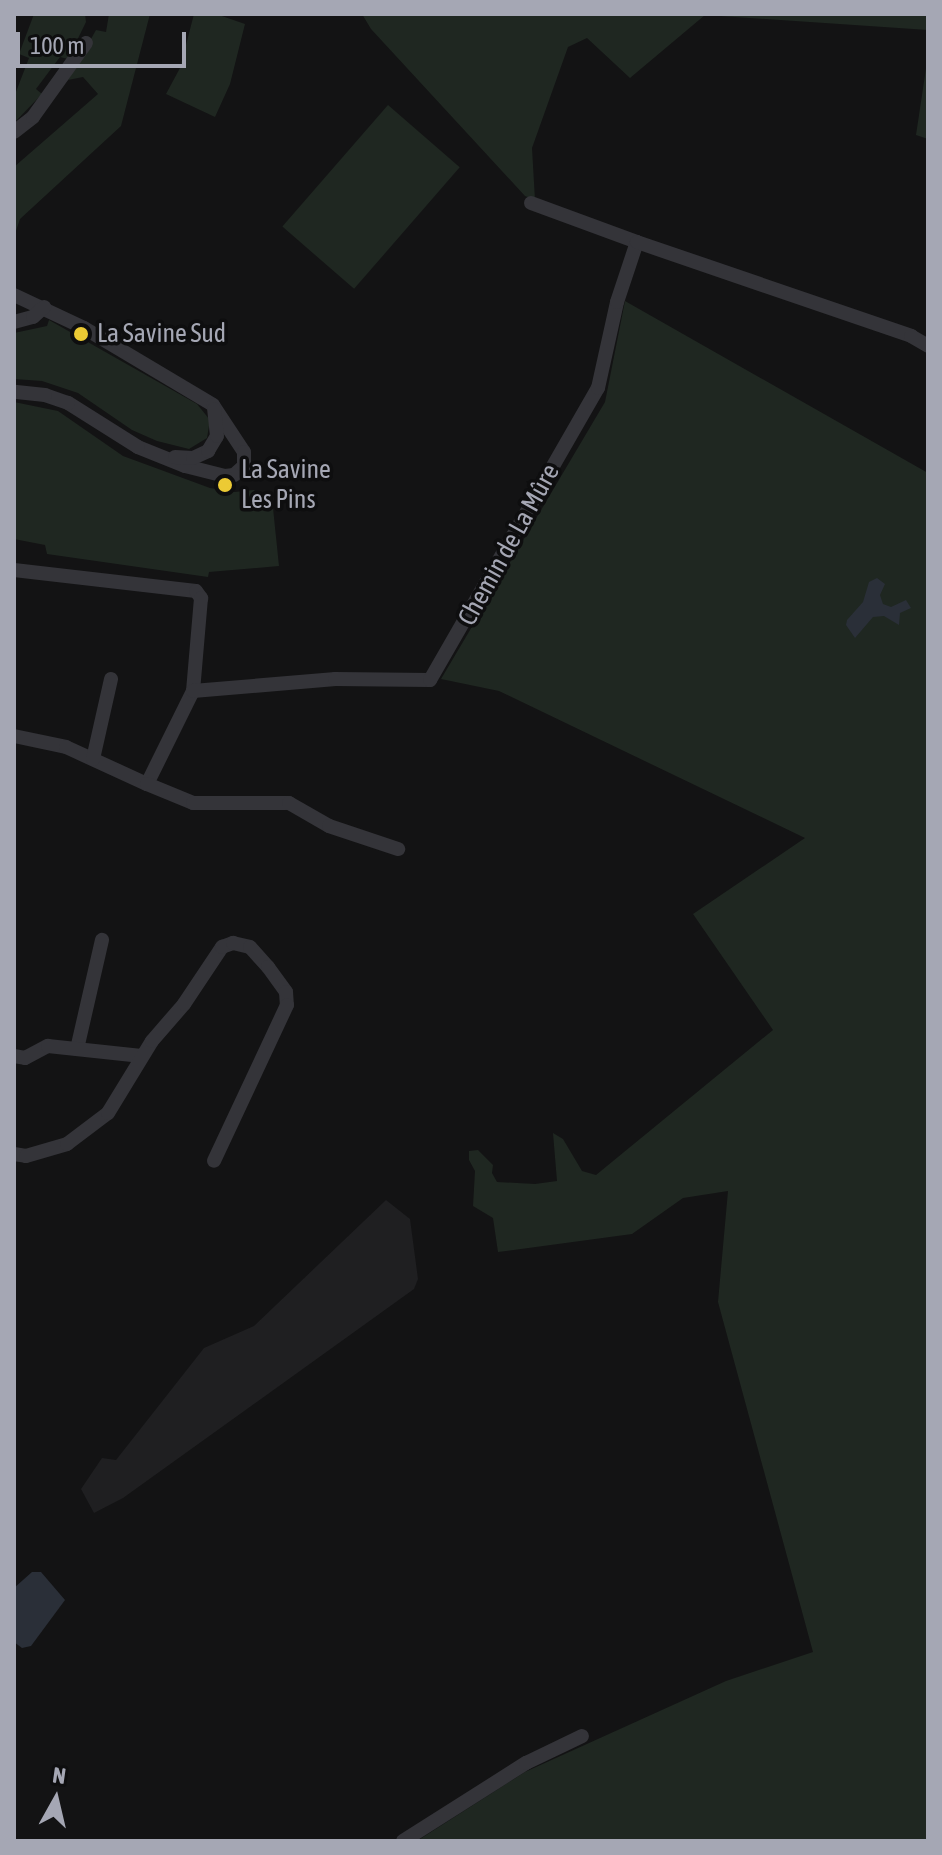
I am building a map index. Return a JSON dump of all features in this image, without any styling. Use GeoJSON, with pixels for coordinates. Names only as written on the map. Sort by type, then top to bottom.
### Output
{"type":"FeatureCollection","features":[{"type":"Feature","properties":{"kind":"street"},"geometry":{"type":"LineString","coordinates":[[14,132],[33,117],[86,43]]}},
{"type":"Feature","properties":{"kind":"street"},"geometry":{"type":"LineString","coordinates":[[531,203],[911,336],[928,346]]}},
{"type":"Feature","properties":{"kind":"street","name":"Chemin de La Mûre"},"geometry":{"type":"LineString","coordinates":[[193,691],[335,679],[430,680],[598,388],[617,302],[637,242]]}},
{"type":"Feature","properties":{"kind":"street"},"geometry":{"type":"LineString","coordinates":[[14,392],[45,395],[68,403],[121,438],[158,456],[225,476],[240,472],[245,459],[229,424],[213,405],[44,307],[21,297]]}},
{"type":"Feature","properties":{"kind":"street"},"geometry":{"type":"LineString","coordinates":[[14,322],[33,317],[44,307]]}},
{"type":"Feature","properties":{"kind":"street"},"geometry":{"type":"LineString","coordinates":[[158,456],[193,458],[208,451],[217,436],[213,405]]}},
{"type":"Feature","properties":{"kind":"street"},"geometry":{"type":"LineString","coordinates":[[14,570],[196,591],[201,598],[193,691],[147,784]]}},
{"type":"Feature","properties":{"kind":"street"},"geometry":{"type":"LineString","coordinates":[[93,759],[111,679]]}},
{"type":"Feature","properties":{"kind":"street"},"geometry":{"type":"LineString","coordinates":[[14,736],[66,747],[193,803],[289,803],[329,826],[398,849]]}},
{"type":"Feature","properties":{"kind":"street"},"geometry":{"type":"LineString","coordinates":[[77,1049],[102,940]]}},
{"type":"Feature","properties":{"kind":"street"},"geometry":{"type":"LineString","coordinates":[[14,1154],[26,1156],[67,1144],[108,1113],[141,1056],[184,1004],[222,947],[233,943],[250,947],[286,992],[287,1005],[214,1161]]}},
{"type":"Feature","properties":{"kind":"street"},"geometry":{"type":"LineString","coordinates":[[14,1056],[25,1058],[48,1046],[141,1056]]}},
{"type":"Feature","properties":{"kind":"street"},"geometry":{"type":"LineString","coordinates":[[403,1841],[526,1763],[582,1736]]}},
{"type":"Feature","properties":{"kind":"shaded area"},"geometry":{"type":"Polygon","coordinates":[[[34,14],[85,14],[86,22],[68,59],[60,57],[36,89],[42,94],[14,123],[14,97],[29,58],[19,54],[34,14]]]}},
{"type":"Feature","properties":{"kind":"shaded area"},"geometry":{"type":"Polygon","coordinates":[[[109,14],[150,14],[121,126],[20,219],[14,237],[14,167],[98,94],[83,77],[68,80],[96,30],[106,32],[109,14]]]}},
{"type":"Feature","properties":{"kind":"shaded area"},"geometry":{"type":"Polygon","coordinates":[[[194,14],[216,14],[245,24],[230,84],[215,117],[166,94],[180,68],[194,14]]]}},
{"type":"Feature","properties":{"kind":"shaded area"},"geometry":{"type":"Polygon","coordinates":[[[362,14],[928,14],[928,30],[705,15],[630,78],[587,38],[568,47],[532,148],[535,200],[525,196],[371,29],[362,14]]]}},
{"type":"Feature","properties":{"kind":"shaded area"},"geometry":{"type":"Polygon","coordinates":[[[928,55],[928,139],[916,135],[928,55]]]}},
{"type":"Feature","properties":{"kind":"shaded area"},"geometry":{"type":"Polygon","coordinates":[[[388,105],[460,167],[354,289],[282,227],[388,105]]]}},
{"type":"Feature","properties":{"kind":"shaded area"},"geometry":{"type":"Polygon","coordinates":[[[625,301],[928,473],[928,1841],[417,1841],[525,1772],[726,1681],[813,1652],[718,1302],[728,1191],[683,1198],[632,1234],[498,1252],[493,1218],[473,1206],[475,1171],[469,1160],[469,1151],[478,1150],[493,1165],[492,1173],[497,1182],[535,1184],[557,1181],[553,1133],[563,1139],[582,1171],[596,1175],[773,1030],[693,914],[805,838],[499,691],[441,679],[605,402],[625,301]]]}},
{"type":"Feature","properties":{"kind":"shaded area"},"geometry":{"type":"Polygon","coordinates":[[[49,320],[197,404],[210,420],[207,438],[189,449],[157,441],[132,430],[78,393],[42,381],[14,379],[14,333],[47,326],[49,320]]]}},
{"type":"Feature","properties":{"kind":"shaded area"},"geometry":{"type":"Polygon","coordinates":[[[14,402],[58,411],[123,456],[210,488],[235,492],[254,490],[273,508],[279,566],[209,572],[208,577],[47,554],[45,545],[14,539],[14,402]]]}},
{"type":"Feature","properties":{"kind":"shaded area"},"geometry":{"type":"Polygon","coordinates":[[[877,578],[885,584],[880,595],[883,604],[891,607],[906,600],[911,608],[900,613],[899,625],[884,616],[873,617],[855,638],[846,625],[847,620],[863,602],[869,582],[877,578]]]}},
{"type":"Feature","properties":{"kind":"shaded area"},"geometry":{"type":"Polygon","coordinates":[[[386,1200],[410,1219],[418,1279],[414,1289],[123,1498],[94,1513],[81,1489],[102,1458],[116,1460],[204,1348],[254,1326],[386,1200]]]}},
{"type":"Feature","properties":{"kind":"shaded area"},"geometry":{"type":"Polygon","coordinates":[[[32,1572],[41,1572],[65,1600],[31,1646],[22,1648],[14,1642],[14,1588],[32,1572]]]}},
{"type":"Feature","properties":{"kind":"place","name":"La Savine Sud"},"geometry":{"type":"Point","coordinates":[81,334]}},
{"type":"Feature","properties":{"kind":"place","name":"La Savine Les Pins"},"geometry":{"type":"Point","coordinates":[225,485]}}]}
